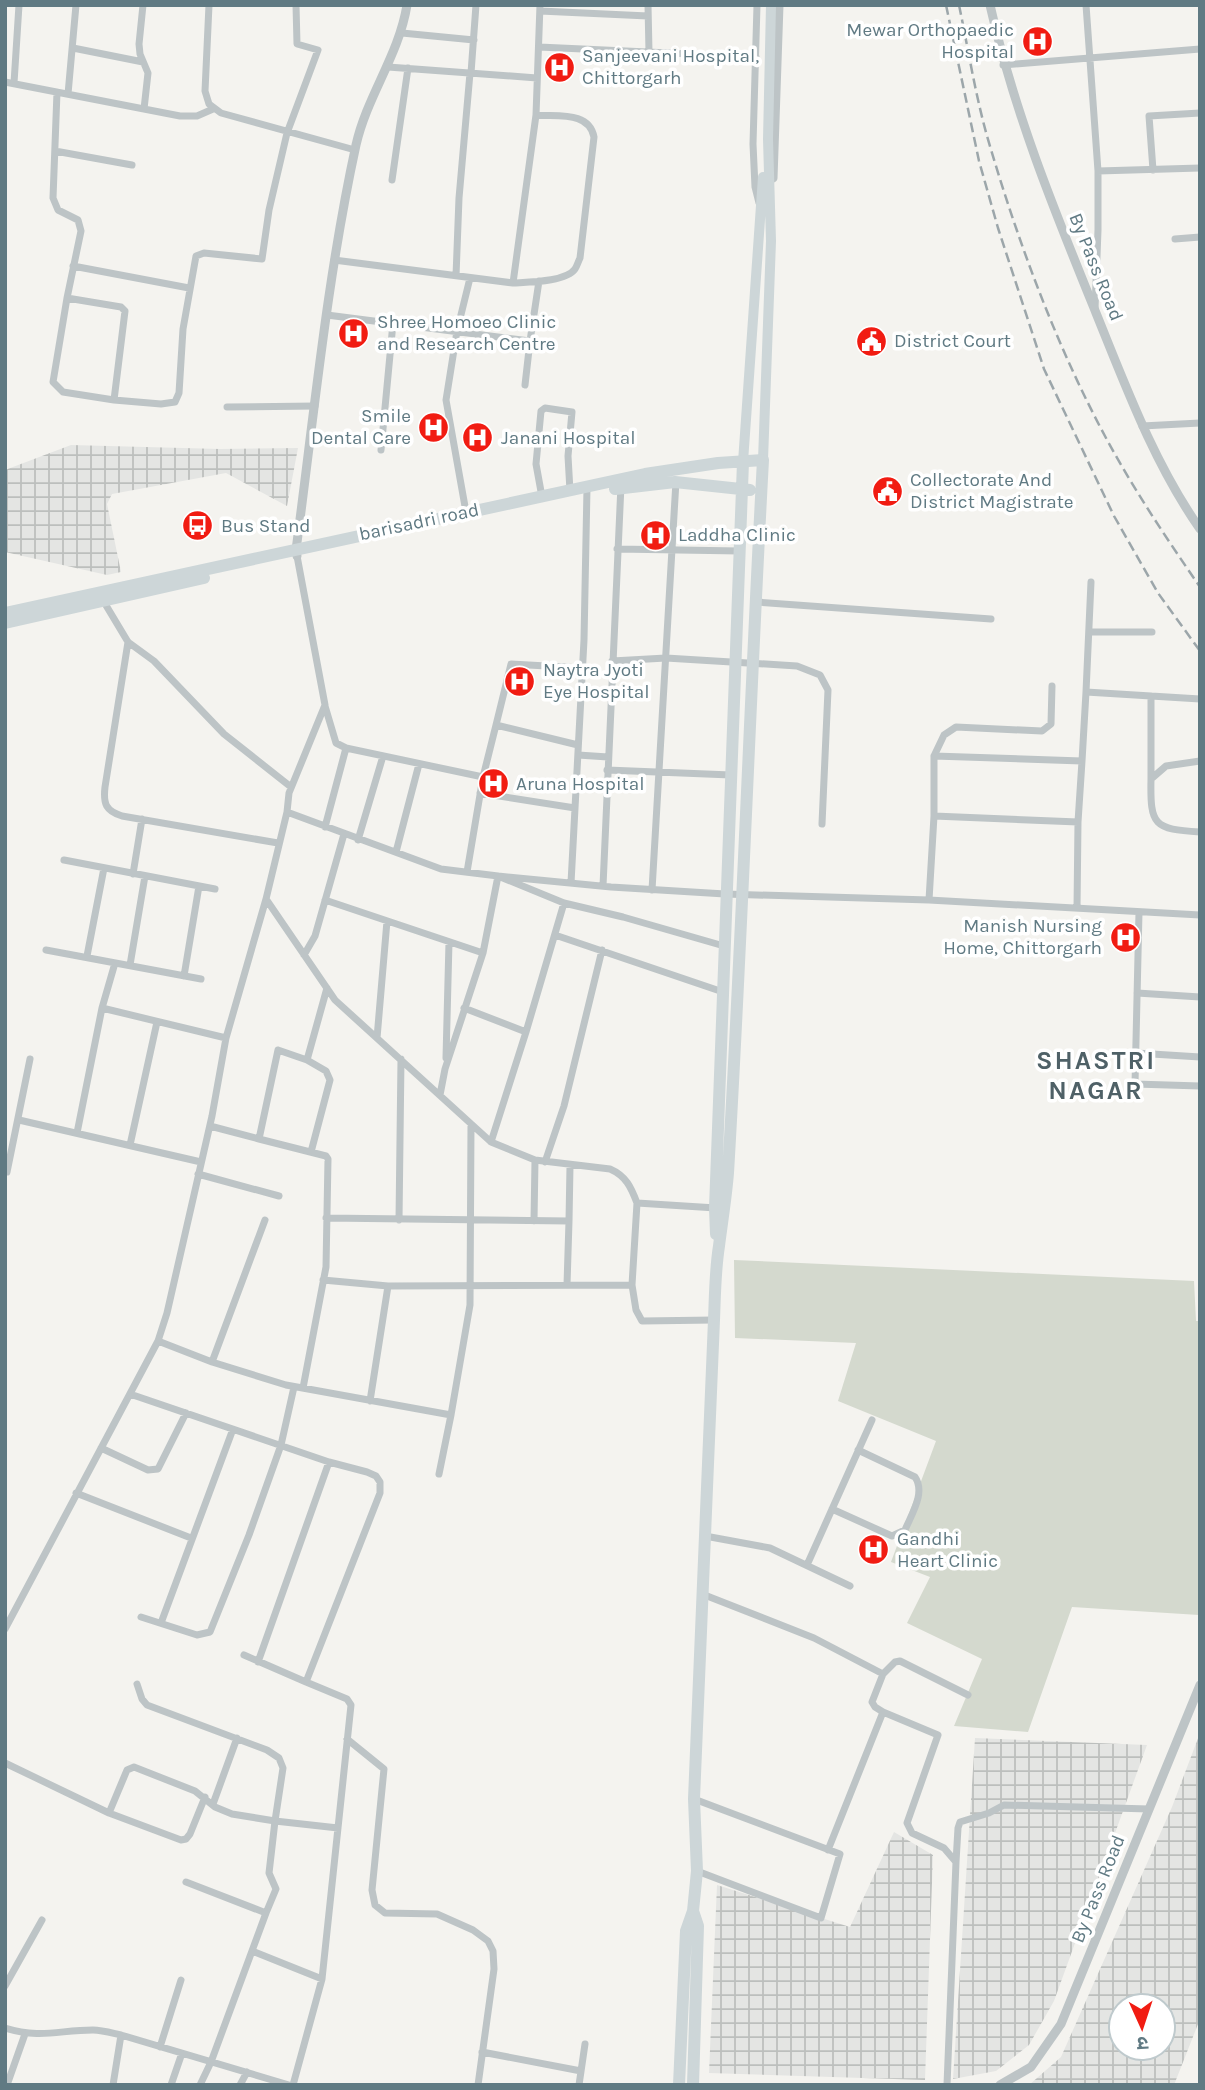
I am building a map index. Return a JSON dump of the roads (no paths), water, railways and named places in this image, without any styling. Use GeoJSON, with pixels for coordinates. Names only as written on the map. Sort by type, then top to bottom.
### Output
{"type":"FeatureCollection","features":[{"type":"Feature","properties":{"kind":"main road"},"geometry":{"type":"LineString","coordinates":[[720,1208],[744,895],[763,460],[771,241],[768,139],[771,5]]}},
{"type":"Feature","properties":{"kind":"main road"},"geometry":{"type":"LineString","coordinates":[[693,2085],[698,1930],[694,1911],[697,1871],[695,1799],[713,1320],[719,1245],[725,894],[743,462],[760,208],[768,139]]}},
{"type":"Feature","properties":{"kind":"main road"},"geometry":{"type":"LineString","coordinates":[[754,301],[769,301]]}},
{"type":"Feature","properties":{"kind":"main road","name":"barisadri road"},"geometry":{"type":"LineString","coordinates":[[460,516],[621,484],[763,460]]}},
{"type":"Feature","properties":{"kind":"main road"},"geometry":{"type":"LineString","coordinates":[[676,476],[761,490]]}},
{"type":"Feature","properties":{"kind":"main road","name":"barisadri road"},"geometry":{"type":"LineString","coordinates":[[621,484],[653,484],[676,476]]}},
{"type":"Feature","properties":{"kind":"main road","name":"barisadri road"},"geometry":{"type":"LineString","coordinates":[[82,602],[542,497],[570,491],[587,491]]}},
{"type":"Feature","properties":{"kind":"main road","name":"barisadri road"},"geometry":{"type":"LineString","coordinates":[[82,602],[104,602],[296,553]]}},
{"type":"Feature","properties":{"kind":"main road"},"geometry":{"type":"LineString","coordinates":[[5,613],[82,602]]}},
{"type":"Feature","properties":{"kind":"main road"},"geometry":{"type":"LineString","coordinates":[[5,623],[82,602]]}},
{"type":"Feature","properties":{"kind":"main road"},"geometry":{"type":"LineString","coordinates":[[679,2085],[686,1931],[694,1911]]}},
{"type":"Feature","properties":{"kind":"street"},"geometry":{"type":"LineString","coordinates":[[14,83],[19,5]]}},
{"type":"Feature","properties":{"kind":"street"},"geometry":{"type":"LineString","coordinates":[[68,94],[76,5]]}},
{"type":"Feature","properties":{"kind":"street"},"geometry":{"type":"LineString","coordinates":[[143,5],[139,44],[148,73],[144,109]]}},
{"type":"Feature","properties":{"kind":"street"},"geometry":{"type":"LineString","coordinates":[[209,5],[205,92],[213,108],[221,113],[287,133],[355,150]]}},
{"type":"Feature","properties":{"kind":"street"},"geometry":{"type":"LineString","coordinates":[[57,92],[55,205],[58,210],[78,220],[81,226],[53,382],[63,392],[114,400],[170,404],[178,398],[183,329],[194,260],[200,253],[261,259],[287,133],[318,50],[297,44],[296,5]]}},
{"type":"Feature","properties":{"kind":"street"},"geometry":{"type":"LineString","coordinates":[[407,5],[401,33],[388,67],[377,86],[355,150],[334,260],[296,553],[325,705],[336,743],[345,748],[483,777]]}},
{"type":"Feature","properties":{"kind":"street"},"geometry":{"type":"LineString","coordinates":[[456,276],[459,198],[476,5]]}},
{"type":"Feature","properties":{"kind":"street"},"geometry":{"type":"LineString","coordinates":[[648,5],[649,52]]}},
{"type":"Feature","properties":{"kind":"street"},"geometry":{"type":"LineString","coordinates":[[757,5],[754,187],[760,208]]}},
{"type":"Feature","properties":{"kind":"street"},"geometry":{"type":"LineString","coordinates":[[769,190],[774,168],[779,5]]}},
{"type":"Feature","properties":{"kind":"street","name":"By Pass Road"},"geometry":{"type":"LineString","coordinates":[[990,5],[1003,65],[1038,171],[1142,426],[1181,503],[1200,529]]}},
{"type":"Feature","properties":{"kind":"street"},"geometry":{"type":"LineString","coordinates":[[1086,5],[1098,171],[1094,309]]}},
{"type":"Feature","properties":{"kind":"street"},"geometry":{"type":"LineString","coordinates":[[513,283],[536,116],[540,8],[648,16]]}},
{"type":"Feature","properties":{"kind":"street"},"geometry":{"type":"LineString","coordinates":[[401,33],[474,40]]}},
{"type":"Feature","properties":{"kind":"street"},"geometry":{"type":"LineString","coordinates":[[539,47],[756,57]]}},
{"type":"Feature","properties":{"kind":"street"},"geometry":{"type":"LineString","coordinates":[[73,48],[144,62]]}},
{"type":"Feature","properties":{"kind":"street"},"geometry":{"type":"LineString","coordinates":[[1003,65],[1200,49]]}},
{"type":"Feature","properties":{"kind":"street"},"geometry":{"type":"LineString","coordinates":[[388,67],[537,78]]}},
{"type":"Feature","properties":{"kind":"street"},"geometry":{"type":"LineString","coordinates":[[392,180],[408,68]]}},
{"type":"Feature","properties":{"kind":"street"},"geometry":{"type":"LineString","coordinates":[[5,82],[190,117],[204,114],[213,108]]}},
{"type":"Feature","properties":{"kind":"street"},"geometry":{"type":"LineString","coordinates":[[1153,170],[1149,116],[1200,113]]}},
{"type":"Feature","properties":{"kind":"street"},"geometry":{"type":"LineString","coordinates":[[334,260],[513,283],[539,281],[571,273],[580,258],[594,138],[590,126],[580,118],[536,116]]}},
{"type":"Feature","properties":{"kind":"street"},"geometry":{"type":"LineString","coordinates":[[55,151],[132,165]]}},
{"type":"Feature","properties":{"kind":"street"},"geometry":{"type":"LineString","coordinates":[[1098,171],[1200,168]]}},
{"type":"Feature","properties":{"kind":"street"},"geometry":{"type":"LineString","coordinates":[[1175,239],[1200,237]]}},
{"type":"Feature","properties":{"kind":"street"},"geometry":{"type":"LineString","coordinates":[[73,266],[189,288]]}},
{"type":"Feature","properties":{"kind":"street"},"geometry":{"type":"LineString","coordinates":[[460,516],[446,400],[457,331],[470,278]]}},
{"type":"Feature","properties":{"kind":"street"},"geometry":{"type":"LineString","coordinates":[[525,385],[539,281]]}},
{"type":"Feature","properties":{"kind":"street"},"geometry":{"type":"LineString","coordinates":[[66,298],[121,307],[125,311],[114,400]]}},
{"type":"Feature","properties":{"kind":"street"},"geometry":{"type":"LineString","coordinates":[[327,315],[530,341]]}},
{"type":"Feature","properties":{"kind":"street"},"geometry":{"type":"LineString","coordinates":[[382,450],[393,323]]}},
{"type":"Feature","properties":{"kind":"street"},"geometry":{"type":"LineString","coordinates":[[227,407],[315,406]]}},
{"type":"Feature","properties":{"kind":"street"},"geometry":{"type":"LineString","coordinates":[[542,497],[536,464],[541,411],[545,408],[572,412],[568,456],[570,491]]}},
{"type":"Feature","properties":{"kind":"street"},"geometry":{"type":"LineString","coordinates":[[1142,426],[1200,423]]}},
{"type":"Feature","properties":{"kind":"street"},"geometry":{"type":"LineString","coordinates":[[652,890],[676,476]]}},
{"type":"Feature","properties":{"kind":"street"},"geometry":{"type":"LineString","coordinates":[[603,886],[621,484]]}},
{"type":"Feature","properties":{"kind":"street"},"geometry":{"type":"LineString","coordinates":[[570,883],[582,668],[587,491]]}},
{"type":"Feature","properties":{"kind":"street"},"geometry":{"type":"LineString","coordinates":[[617,549],[740,551]]}},
{"type":"Feature","properties":{"kind":"street"},"geometry":{"type":"LineString","coordinates":[[1077,908],[1078,822],[1091,582]]}},
{"type":"Feature","properties":{"kind":"street"},"geometry":{"type":"LineString","coordinates":[[104,602],[128,642],[153,660],[224,734],[291,787]]}},
{"type":"Feature","properties":{"kind":"street"},"geometry":{"type":"LineString","coordinates":[[755,602],[992,619]]}},
{"type":"Feature","properties":{"kind":"street"},"geometry":{"type":"LineString","coordinates":[[1089,632],[1152,632]]}},
{"type":"Feature","properties":{"kind":"street"},"geometry":{"type":"LineString","coordinates":[[128,642],[104,796],[105,805],[113,813],[278,843]]}},
{"type":"Feature","properties":{"kind":"street"},"geometry":{"type":"LineString","coordinates":[[612,662],[666,659],[797,666],[815,671],[825,681],[828,690],[822,824]]}},
{"type":"Feature","properties":{"kind":"street"},"geometry":{"type":"LineString","coordinates":[[467,872],[483,777],[511,664],[582,668]]}},
{"type":"Feature","properties":{"kind":"street"},"geometry":{"type":"LineString","coordinates":[[929,900],[934,756],[944,735],[956,727],[1042,731],[1047,729],[1051,724],[1052,686]]}},
{"type":"Feature","properties":{"kind":"street"},"geometry":{"type":"LineString","coordinates":[[1086,692],[1200,699]]}},
{"type":"Feature","properties":{"kind":"street"},"geometry":{"type":"LineString","coordinates":[[1151,696],[1152,811],[1157,823],[1176,830],[1200,832]]}},
{"type":"Feature","properties":{"kind":"street"},"geometry":{"type":"LineString","coordinates":[[5,1629],[158,1341],[167,1313],[210,1126],[226,1038],[266,899],[291,787],[325,705]]}},
{"type":"Feature","properties":{"kind":"street"},"geometry":{"type":"LineString","coordinates":[[496,725],[578,745]]}},
{"type":"Feature","properties":{"kind":"street"},"geometry":{"type":"LineString","coordinates":[[325,827],[345,748]]}},
{"type":"Feature","properties":{"kind":"street"},"geometry":{"type":"LineString","coordinates":[[578,755],[608,757]]}},
{"type":"Feature","properties":{"kind":"street"},"geometry":{"type":"LineString","coordinates":[[358,840],[383,756]]}},
{"type":"Feature","properties":{"kind":"street"},"geometry":{"type":"LineString","coordinates":[[934,756],[1082,761]]}},
{"type":"Feature","properties":{"kind":"street"},"geometry":{"type":"LineString","coordinates":[[1151,779],[1166,766],[1200,761]]}},
{"type":"Feature","properties":{"kind":"street"},"geometry":{"type":"LineString","coordinates":[[396,852],[419,764]]}},
{"type":"Feature","properties":{"kind":"street"},"geometry":{"type":"LineString","coordinates":[[607,770],[731,775]]}},
{"type":"Feature","properties":{"kind":"street"},"geometry":{"type":"LineString","coordinates":[[480,793],[575,808]]}},
{"type":"Feature","properties":{"kind":"street"},"geometry":{"type":"LineString","coordinates":[[287,812],[442,869],[498,876],[652,890],[929,900],[1200,915]]}},
{"type":"Feature","properties":{"kind":"street"},"geometry":{"type":"LineString","coordinates":[[934,816],[1078,822]]}},
{"type":"Feature","properties":{"kind":"street"},"geometry":{"type":"LineString","coordinates":[[133,874],[142,819]]}},
{"type":"Feature","properties":{"kind":"street"},"geometry":{"type":"LineString","coordinates":[[304,955],[315,936],[344,834]]}},
{"type":"Feature","properties":{"kind":"street"},"geometry":{"type":"LineString","coordinates":[[64,860],[215,889]]}},
{"type":"Feature","properties":{"kind":"street"},"geometry":{"type":"LineString","coordinates":[[88,956],[104,868]]}},
{"type":"Feature","properties":{"kind":"street"},"geometry":{"type":"LineString","coordinates":[[130,965],[145,876]]}},
{"type":"Feature","properties":{"kind":"street"},"geometry":{"type":"LineString","coordinates":[[498,876],[564,903],[724,946]]}},
{"type":"Feature","properties":{"kind":"street"},"geometry":{"type":"LineString","coordinates":[[440,1095],[445,1069],[483,953],[498,876]]}},
{"type":"Feature","properties":{"kind":"street"},"geometry":{"type":"LineString","coordinates":[[184,976],[199,886]]}},
{"type":"Feature","properties":{"kind":"street"},"geometry":{"type":"LineString","coordinates":[[266,899],[335,1000],[491,1142],[535,1160],[610,1169],[620,1174],[632,1190],[637,1203],[632,1285],[636,1310],[642,1321],[713,1320]]}},
{"type":"Feature","properties":{"kind":"street"},"geometry":{"type":"LineString","coordinates":[[325,900],[483,953]]}},
{"type":"Feature","properties":{"kind":"street"},"geometry":{"type":"LineString","coordinates":[[491,1142],[564,903]]}},
{"type":"Feature","properties":{"kind":"street"},"geometry":{"type":"LineString","coordinates":[[1139,912],[1135,1084],[1200,1086]]}},
{"type":"Feature","properties":{"kind":"street"},"geometry":{"type":"LineString","coordinates":[[377,1038],[387,921]]}},
{"type":"Feature","properties":{"kind":"street"},"geometry":{"type":"LineString","coordinates":[[555,934],[723,992]]}},
{"type":"Feature","properties":{"kind":"street"},"geometry":{"type":"LineString","coordinates":[[445,1069],[449,942]]}},
{"type":"Feature","properties":{"kind":"street"},"geometry":{"type":"LineString","coordinates":[[46,950],[201,979]]}},
{"type":"Feature","properties":{"kind":"street"},"geometry":{"type":"LineString","coordinates":[[545,1162],[564,1106],[602,950]]}},
{"type":"Feature","properties":{"kind":"street"},"geometry":{"type":"LineString","coordinates":[[77,1133],[102,1008],[115,963]]}},
{"type":"Feature","properties":{"kind":"street"},"geometry":{"type":"LineString","coordinates":[[307,1060],[327,988]]}},
{"type":"Feature","properties":{"kind":"street"},"geometry":{"type":"LineString","coordinates":[[1137,993],[1200,997]]}},
{"type":"Feature","properties":{"kind":"street"},"geometry":{"type":"LineString","coordinates":[[102,1008],[226,1038]]}},
{"type":"Feature","properties":{"kind":"street"},"geometry":{"type":"LineString","coordinates":[[464,1008],[526,1032]]}},
{"type":"Feature","properties":{"kind":"street"},"geometry":{"type":"LineString","coordinates":[[130,1145],[157,1021]]}},
{"type":"Feature","properties":{"kind":"street"},"geometry":{"type":"LineString","coordinates":[[259,1139],[278,1050],[307,1060],[326,1071],[330,1080],[311,1152]]}},
{"type":"Feature","properties":{"kind":"street"},"geometry":{"type":"LineString","coordinates":[[1136,1053],[1200,1056]]}},
{"type":"Feature","properties":{"kind":"street"},"geometry":{"type":"LineString","coordinates":[[7,1172],[30,1059]]}},
{"type":"Feature","properties":{"kind":"street"},"geometry":{"type":"LineString","coordinates":[[399,1220],[401,1059]]}},
{"type":"Feature","properties":{"kind":"street"},"geometry":{"type":"LineString","coordinates":[[19,1120],[201,1162]]}},
{"type":"Feature","properties":{"kind":"street"},"geometry":{"type":"LineString","coordinates":[[439,1474],[452,1415],[470,1305],[471,1124]]}},
{"type":"Feature","properties":{"kind":"street"},"geometry":{"type":"LineString","coordinates":[[210,1126],[328,1157],[326,1266],[303,1388]]}},
{"type":"Feature","properties":{"kind":"street"},"geometry":{"type":"LineString","coordinates":[[534,1221],[535,1160]]}},
{"type":"Feature","properties":{"kind":"street"},"geometry":{"type":"LineString","coordinates":[[567,1285],[570,1166]]}},
{"type":"Feature","properties":{"kind":"street"},"geometry":{"type":"LineString","coordinates":[[198,1174],[279,1196]]}},
{"type":"Feature","properties":{"kind":"street"},"geometry":{"type":"LineString","coordinates":[[637,1203],[720,1208]]}},
{"type":"Feature","properties":{"kind":"street"},"geometry":{"type":"LineString","coordinates":[[326,1218],[569,1221]]}},
{"type":"Feature","properties":{"kind":"street"},"geometry":{"type":"LineString","coordinates":[[212,1362],[265,1220]]}},
{"type":"Feature","properties":{"kind":"street"},"geometry":{"type":"LineString","coordinates":[[324,1280],[388,1286],[632,1285]]}},
{"type":"Feature","properties":{"kind":"street"},"geometry":{"type":"LineString","coordinates":[[370,1401],[388,1286]]}},
{"type":"Feature","properties":{"kind":"street"},"geometry":{"type":"LineString","coordinates":[[158,1341],[212,1362],[294,1387],[452,1415]]}},
{"type":"Feature","properties":{"kind":"street"},"geometry":{"type":"LineString","coordinates":[[141,1617],[197,1635],[210,1632],[250,1535],[281,1446],[294,1387]]}},
{"type":"Feature","properties":{"kind":"street"},"geometry":{"type":"LineString","coordinates":[[130,1394],[376,1476],[381,1488],[306,1682]]}},
{"type":"Feature","properties":{"kind":"street"},"geometry":{"type":"LineString","coordinates":[[101,1448],[148,1470],[158,1469],[186,1413]]}},
{"type":"Feature","properties":{"kind":"street"},"geometry":{"type":"LineString","coordinates":[[807,1565],[872,1420]]}},
{"type":"Feature","properties":{"kind":"street"},"geometry":{"type":"LineString","coordinates":[[161,1623],[233,1429]]}},
{"type":"Feature","properties":{"kind":"street"},"geometry":{"type":"LineString","coordinates":[[832,1509],[892,1536],[905,1530],[920,1491],[919,1482],[859,1450]]}},
{"type":"Feature","properties":{"kind":"street"},"geometry":{"type":"LineString","coordinates":[[258,1662],[329,1462]]}},
{"type":"Feature","properties":{"kind":"street"},"geometry":{"type":"LineString","coordinates":[[76,1493],[191,1538]]}},
{"type":"Feature","properties":{"kind":"street"},"geometry":{"type":"LineString","coordinates":[[704,1536],[770,1548],[850,1586]]}},
{"type":"Feature","properties":{"kind":"street"},"geometry":{"type":"LineString","coordinates":[[702,1594],[814,1638],[883,1674]]}},
{"type":"Feature","properties":{"kind":"street"},"geometry":{"type":"LineString","coordinates":[[5,2028],[25,2034],[94,2030],[121,2035],[291,2085],[322,1979],[349,1700],[244,1655]]}},
{"type":"Feature","properties":{"kind":"street"},"geometry":{"type":"LineString","coordinates":[[956,1862],[944,1848],[912,1833],[907,1827],[938,1735],[883,1712],[872,1702],[883,1674],[895,1662],[900,1661],[968,1695]]}},
{"type":"Feature","properties":{"kind":"street"},"geometry":{"type":"LineString","coordinates":[[137,1684],[147,1705],[267,1750],[282,1763],[269,1873],[276,1889],[200,2085]]}},
{"type":"Feature","properties":{"kind":"street","name":"By Pass Road"},"geometry":{"type":"LineString","coordinates":[[1000,2085],[1031,2067],[1061,2024],[1200,1685]]}},
{"type":"Feature","properties":{"kind":"street"},"geometry":{"type":"LineString","coordinates":[[828,1850],[883,1712]]}},
{"type":"Feature","properties":{"kind":"street"},"geometry":{"type":"LineString","coordinates":[[213,1804],[237,1738]]}},
{"type":"Feature","properties":{"kind":"street"},"geometry":{"type":"LineString","coordinates":[[347,1739],[384,1769],[372,1890],[375,1905],[385,1913],[437,1914],[473,1930],[488,1941],[492,1951],[494,1969],[478,2085]]}},
{"type":"Feature","properties":{"kind":"street"},"geometry":{"type":"LineString","coordinates":[[5,1763],[109,1813],[181,1840],[190,1834],[205,1797]]}},
{"type":"Feature","properties":{"kind":"street"},"geometry":{"type":"LineString","coordinates":[[109,1813],[127,1770],[139,1767],[205,1797],[232,1814],[338,1828]]}},
{"type":"Feature","properties":{"kind":"street"},"geometry":{"type":"LineString","coordinates":[[695,1799],[840,1854],[821,1918],[697,1871]]}},
{"type":"Feature","properties":{"kind":"street"},"geometry":{"type":"LineString","coordinates":[[947,2085],[960,1822],[1004,1805],[1149,1809]]}},
{"type":"Feature","properties":{"kind":"street"},"geometry":{"type":"LineString","coordinates":[[186,1882],[266,1913]]}},
{"type":"Feature","properties":{"kind":"street"},"geometry":{"type":"LineString","coordinates":[[5,1986],[42,1920]]}},
{"type":"Feature","properties":{"kind":"street"},"geometry":{"type":"LineString","coordinates":[[252,1951],[322,1979]]}},
{"type":"Feature","properties":{"kind":"street"},"geometry":{"type":"LineString","coordinates":[[160,2047],[181,1980]]}},
{"type":"Feature","properties":{"kind":"street"},"geometry":{"type":"LineString","coordinates":[[7,2085],[25,2034]]}},
{"type":"Feature","properties":{"kind":"street"},"geometry":{"type":"LineString","coordinates":[[113,2085],[121,2035]]}},
{"type":"Feature","properties":{"kind":"street"},"geometry":{"type":"LineString","coordinates":[[579,2085],[585,2044]]}},
{"type":"Feature","properties":{"kind":"street"},"geometry":{"type":"LineString","coordinates":[[482,2052],[581,2071]]}},
{"type":"Feature","properties":{"kind":"street"},"geometry":{"type":"LineString","coordinates":[[171,2085],[182,2053]]}},
{"type":"Feature","properties":{"kind":"street"},"geometry":{"type":"LineString","coordinates":[[240,2085],[247,2073]]}},
{"type":"Feature","properties":{"kind":"railway"},"geometry":{"type":"LineString","coordinates":[[946,5],[979,161],[1044,369],[1114,516],[1158,593],[1200,651]]}},
{"type":"Feature","properties":{"kind":"railway"},"geometry":{"type":"LineString","coordinates":[[959,5],[987,136],[1024,252],[1054,328],[1087,402],[1117,457],[1200,587]]}},
{"type":"Feature","properties":{"kind":"place","name":"Mewar Orthopaedic Hospital"},"geometry":{"type":"Point","coordinates":[1037,41]}},
{"type":"Feature","properties":{"kind":"place","name":"Sanjeevani Hospital, Chittorgarh"},"geometry":{"type":"Point","coordinates":[559,67]}},
{"type":"Feature","properties":{"kind":"place","name":"Shree Homoeo Clinic and Research Centre"},"geometry":{"type":"Point","coordinates":[354,333]}},
{"type":"Feature","properties":{"kind":"place","name":"District Court"},"geometry":{"type":"Point","coordinates":[871,341]}},
{"type":"Feature","properties":{"kind":"place","name":"Smile Dental Care"},"geometry":{"type":"Point","coordinates":[434,427]}},
{"type":"Feature","properties":{"kind":"place","name":"Janani Hospital"},"geometry":{"type":"Point","coordinates":[478,438]}},
{"type":"Feature","properties":{"kind":"place","name":"Collectorate And District Magistrate"},"geometry":{"type":"Point","coordinates":[887,491]}},
{"type":"Feature","properties":{"kind":"place","name":"Bus Stand"},"geometry":{"type":"Point","coordinates":[198,526]}},
{"type":"Feature","properties":{"kind":"place","name":"Laddha Clinic"},"geometry":{"type":"Point","coordinates":[655,535]}},
{"type":"Feature","properties":{"kind":"place","name":"Naytra Jyoti Eye Hospital"},"geometry":{"type":"Point","coordinates":[520,681]}},
{"type":"Feature","properties":{"kind":"place","name":"Aruna Hospital"},"geometry":{"type":"Point","coordinates":[493,784]}},
{"type":"Feature","properties":{"kind":"place","name":"Manish Nursing Home, Chittorgarh"},"geometry":{"type":"Point","coordinates":[1125,937]}},
{"type":"Feature","properties":{"kind":"place","name":"Gandhi Heart Clinic"},"geometry":{"type":"Point","coordinates":[874,1550]}},
{"type":"Feature","properties":{"kind":"district","name":"SHASTRI NAGAR"},"geometry":{"type":"Point","coordinates":[1096,1075]}}]}
